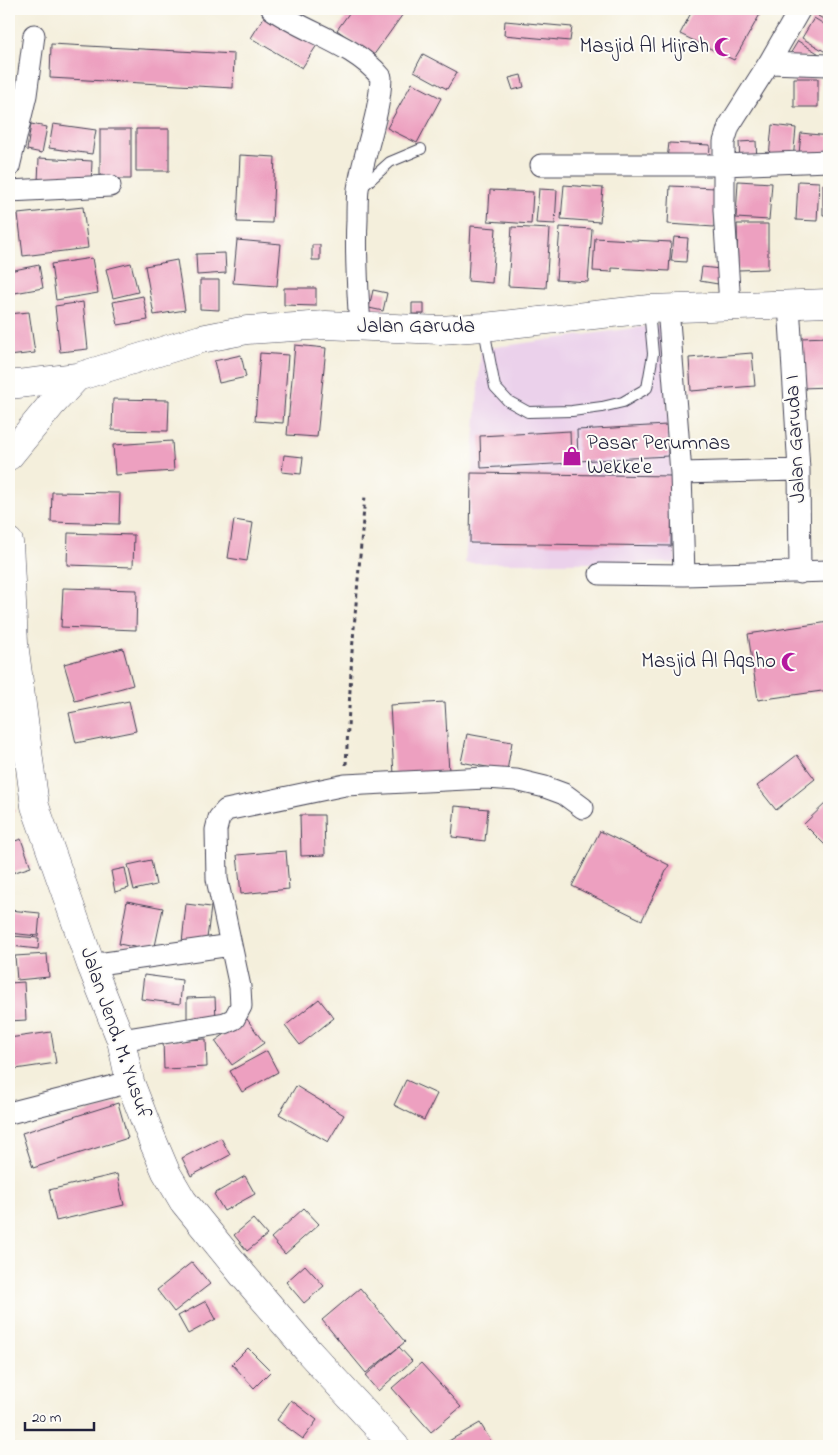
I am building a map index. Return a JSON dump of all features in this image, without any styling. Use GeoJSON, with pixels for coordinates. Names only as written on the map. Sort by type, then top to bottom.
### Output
{"type":"FeatureCollection","features":[{"type":"Feature","properties":{"kind":"highway","name":"Jalan Garuda"},"geometry":{"type":"LineString","coordinates":[[9,384],[77,376],[201,339],[247,330],[326,325],[360,328],[440,330],[658,309],[829,303]]}},
{"type":"Feature","properties":{"kind":"highway"},"geometry":{"type":"LineString","coordinates":[[9,456],[77,376]]}},
{"type":"Feature","properties":{"kind":"highway","name":"Jalan Jend. M. Yusuf"},"geometry":{"type":"LineString","coordinates":[[9,542],[11,644],[35,806],[91,965],[121,1040],[130,1082],[155,1147],[166,1172],[183,1201],[243,1275],[395,1446]]}},
{"type":"Feature","properties":{"kind":"street"},"geometry":{"type":"LineString","coordinates":[[272,9],[351,52],[374,68],[381,77],[381,93],[375,125],[364,161],[358,191],[355,261],[360,328]]}},
{"type":"Feature","properties":{"kind":"street"},"geometry":{"type":"LineString","coordinates":[[730,306],[724,210],[724,142],[728,126],[769,63],[800,9]]}},
{"type":"Feature","properties":{"kind":"street"},"geometry":{"type":"LineString","coordinates":[[9,167],[26,95],[34,36]]}},
{"type":"Feature","properties":{"kind":"street"},"geometry":{"type":"LineString","coordinates":[[769,63],[829,65]]}},
{"type":"Feature","properties":{"kind":"street"},"geometry":{"type":"LineString","coordinates":[[540,165],[723,165],[829,161]]}},
{"type":"Feature","properties":{"kind":"street"},"geometry":{"type":"LineString","coordinates":[[9,191],[110,186]]}},
{"type":"Feature","properties":{"kind":"street","name":"Jalan Garuda I"},"geometry":{"type":"LineString","coordinates":[[789,304],[799,470],[800,573]]}},
{"type":"Feature","properties":{"kind":"street"},"geometry":{"type":"LineString","coordinates":[[658,309],[681,473],[684,575]]}},
{"type":"Feature","properties":{"kind":"street"},"geometry":{"type":"LineString","coordinates":[[681,473],[799,470]]}},
{"type":"Feature","properties":{"kind":"street"},"geometry":{"type":"LineString","coordinates":[[600,574],[684,575],[829,571]]}},
{"type":"Feature","properties":{"kind":"street"},"geometry":{"type":"LineString","coordinates":[[121,1040],[225,1023],[234,1019],[241,1006],[240,987],[217,879],[216,830],[219,818],[226,810],[345,785],[486,778],[516,780],[544,787],[564,794],[583,808]]}},
{"type":"Feature","properties":{"kind":"street"},"geometry":{"type":"LineString","coordinates":[[91,965],[231,945]]}},
{"type":"Feature","properties":{"kind":"street"},"geometry":{"type":"LineString","coordinates":[[9,1113],[130,1082]]}},
{"type":"Feature","properties":{"kind":"lane"},"geometry":{"type":"LineString","coordinates":[[358,191],[390,162],[421,150]]}},
{"type":"Feature","properties":{"kind":"lane"},"geometry":{"type":"LineString","coordinates":[[484,327],[495,387],[508,401],[528,412],[572,411],[623,402],[647,388],[658,309]]}},
{"type":"Feature","properties":{"kind":"path"},"geometry":{"type":"LineString","coordinates":[[345,785],[352,652],[365,496]]}},
{"type":"Feature","properties":{"kind":"shaded area","name":"Pasar Perumnas Wekke'e"},"geometry":{"type":"Polygon","coordinates":[[[663,324],[676,563],[465,563],[481,349],[663,324]]]}},
{"type":"Feature","properties":{"kind":"building"},"geometry":{"type":"Polygon","coordinates":[[[352,9],[396,9],[403,14],[373,56],[337,30],[352,9]]]}},
{"type":"Feature","properties":{"kind":"building","name":"Masjid Al Hijrah"},"geometry":{"type":"Polygon","coordinates":[[[693,9],[763,9],[734,60],[680,34],[693,9]]]}},
{"type":"Feature","properties":{"kind":"building"},"geometry":{"type":"Polygon","coordinates":[[[823,9],[829,9],[829,22],[818,16],[823,9]]]}},
{"type":"Feature","properties":{"kind":"building"},"geometry":{"type":"Polygon","coordinates":[[[266,14],[317,45],[302,68],[251,38],[266,14]]]}},
{"type":"Feature","properties":{"kind":"building"},"geometry":{"type":"Polygon","coordinates":[[[814,18],[829,27],[829,54],[802,38],[814,18]]]}},
{"type":"Feature","properties":{"kind":"building"},"geometry":{"type":"Polygon","coordinates":[[[505,21],[572,27],[570,41],[504,35],[505,21]]]}},
{"type":"Feature","properties":{"kind":"building"},"geometry":{"type":"Polygon","coordinates":[[[798,41],[821,55],[787,59],[798,41]]]}},
{"type":"Feature","properties":{"kind":"building"},"geometry":{"type":"Polygon","coordinates":[[[51,44],[234,54],[233,88],[50,78],[51,44]]]}},
{"type":"Feature","properties":{"kind":"building"},"geometry":{"type":"Polygon","coordinates":[[[423,54],[457,72],[447,89],[414,71],[423,54]]]}},
{"type":"Feature","properties":{"kind":"building"},"geometry":{"type":"Polygon","coordinates":[[[521,75],[524,87],[513,90],[509,78],[521,75]]]}},
{"type":"Feature","properties":{"kind":"building"},"geometry":{"type":"Polygon","coordinates":[[[794,78],[818,78],[818,107],[794,107],[794,78]]]}},
{"type":"Feature","properties":{"kind":"building"},"geometry":{"type":"Polygon","coordinates":[[[412,83],[441,98],[417,143],[387,128],[412,83]]]}},
{"type":"Feature","properties":{"kind":"building"},"geometry":{"type":"Polygon","coordinates":[[[31,124],[47,127],[42,153],[27,150],[31,124]]]}},
{"type":"Feature","properties":{"kind":"building"},"geometry":{"type":"Polygon","coordinates":[[[53,124],[96,130],[92,154],[49,148],[53,124]]]}},
{"type":"Feature","properties":{"kind":"building"},"geometry":{"type":"Polygon","coordinates":[[[772,125],[796,128],[793,160],[769,157],[772,125]]]}},
{"type":"Feature","properties":{"kind":"building"},"geometry":{"type":"Polygon","coordinates":[[[100,129],[131,129],[131,179],[100,179],[100,129]]]}},
{"type":"Feature","properties":{"kind":"building"},"geometry":{"type":"Polygon","coordinates":[[[136,129],[169,129],[169,171],[136,171],[136,129]]]}},
{"type":"Feature","properties":{"kind":"building"},"geometry":{"type":"Polygon","coordinates":[[[801,133],[829,136],[829,157],[799,154],[801,133]]]}},
{"type":"Feature","properties":{"kind":"building"},"geometry":{"type":"Polygon","coordinates":[[[756,141],[757,161],[740,162],[739,142],[756,141]]]}},
{"type":"Feature","properties":{"kind":"building"},"geometry":{"type":"Polygon","coordinates":[[[669,143],[710,145],[709,162],[667,159],[669,143]]]}},
{"type":"Feature","properties":{"kind":"building"},"geometry":{"type":"Polygon","coordinates":[[[240,155],[275,157],[272,223],[237,222],[240,155]]]}},
{"type":"Feature","properties":{"kind":"building"},"geometry":{"type":"Polygon","coordinates":[[[39,158],[92,161],[91,185],[38,182],[39,158]]]}},
{"type":"Feature","properties":{"kind":"building"},"geometry":{"type":"Polygon","coordinates":[[[738,181],[772,183],[769,220],[736,218],[738,181]]]}},
{"type":"Feature","properties":{"kind":"building"},"geometry":{"type":"Polygon","coordinates":[[[798,181],[819,182],[817,221],[796,220],[798,181]]]}},
{"type":"Feature","properties":{"kind":"building"},"geometry":{"type":"Polygon","coordinates":[[[823,184],[829,184],[829,215],[823,215],[823,184]]]}},
{"type":"Feature","properties":{"kind":"building"},"geometry":{"type":"Polygon","coordinates":[[[564,185],[603,188],[600,222],[561,219],[564,185]]]}},
{"type":"Feature","properties":{"kind":"building"},"geometry":{"type":"Polygon","coordinates":[[[670,186],[716,188],[714,227],[668,224],[670,186]]]}},
{"type":"Feature","properties":{"kind":"building"},"geometry":{"type":"Polygon","coordinates":[[[539,189],[557,190],[555,224],[536,223],[539,189]]]}},
{"type":"Feature","properties":{"kind":"building"},"geometry":{"type":"Polygon","coordinates":[[[490,190],[533,192],[531,224],[488,221],[490,190]]]}},
{"type":"Feature","properties":{"kind":"building"},"geometry":{"type":"Polygon","coordinates":[[[83,207],[88,248],[23,256],[18,214],[83,207]]]}},
{"type":"Feature","properties":{"kind":"building"},"geometry":{"type":"Polygon","coordinates":[[[737,224],[768,224],[768,269],[738,270],[737,224]]]}},
{"type":"Feature","properties":{"kind":"building"},"geometry":{"type":"Polygon","coordinates":[[[471,226],[496,228],[492,283],[468,281],[471,226]]]}},
{"type":"Feature","properties":{"kind":"building"},"geometry":{"type":"Polygon","coordinates":[[[512,227],[550,229],[546,288],[508,286],[512,227]]]}},
{"type":"Feature","properties":{"kind":"building"},"geometry":{"type":"Polygon","coordinates":[[[560,227],[592,229],[588,282],[556,280],[560,227]]]}},
{"type":"Feature","properties":{"kind":"building"},"geometry":{"type":"Polygon","coordinates":[[[674,237],[688,238],[686,262],[671,261],[674,237]]]}},
{"type":"Feature","properties":{"kind":"building"},"geometry":{"type":"Polygon","coordinates":[[[595,238],[671,242],[669,271],[612,268],[612,272],[593,271],[595,238]]]}},
{"type":"Feature","properties":{"kind":"building"},"geometry":{"type":"Polygon","coordinates":[[[237,240],[281,244],[277,286],[233,283],[237,240]]]}},
{"type":"Feature","properties":{"kind":"building"},"geometry":{"type":"Polygon","coordinates":[[[312,245],[320,245],[320,260],[312,260],[312,245]]]}},
{"type":"Feature","properties":{"kind":"building"},"geometry":{"type":"Polygon","coordinates":[[[225,253],[226,273],[197,275],[196,254],[225,253]]]}},
{"type":"Feature","properties":{"kind":"building"},"geometry":{"type":"Polygon","coordinates":[[[92,258],[98,293],[56,300],[51,264],[92,258]]]}},
{"type":"Feature","properties":{"kind":"building"},"geometry":{"type":"Polygon","coordinates":[[[177,260],[185,310],[154,315],[145,266],[177,260]]]}},
{"type":"Feature","properties":{"kind":"building"},"geometry":{"type":"Polygon","coordinates":[[[131,263],[138,292],[113,298],[106,269],[131,263]]]}},
{"type":"Feature","properties":{"kind":"building"},"geometry":{"type":"Polygon","coordinates":[[[39,265],[43,288],[9,294],[9,271],[39,265]]]}},
{"type":"Feature","properties":{"kind":"building"},"geometry":{"type":"Polygon","coordinates":[[[702,267],[720,269],[718,284],[700,281],[702,267]]]}},
{"type":"Feature","properties":{"kind":"building"},"geometry":{"type":"Polygon","coordinates":[[[200,280],[219,280],[219,310],[200,309],[200,280]]]}},
{"type":"Feature","properties":{"kind":"building"},"geometry":{"type":"Polygon","coordinates":[[[284,288],[316,288],[316,306],[284,305],[284,288]]]}},
{"type":"Feature","properties":{"kind":"building"},"geometry":{"type":"Polygon","coordinates":[[[373,290],[387,293],[383,311],[369,308],[373,290]]]}},
{"type":"Feature","properties":{"kind":"building"},"geometry":{"type":"Polygon","coordinates":[[[143,296],[148,320],[118,325],[113,302],[143,296]]]}},
{"type":"Feature","properties":{"kind":"building"},"geometry":{"type":"Polygon","coordinates":[[[83,302],[88,349],[60,352],[55,306],[83,302]]]}},
{"type":"Feature","properties":{"kind":"building"},"geometry":{"type":"Polygon","coordinates":[[[412,303],[424,303],[424,314],[412,314],[412,303]]]}},
{"type":"Feature","properties":{"kind":"building"},"geometry":{"type":"Polygon","coordinates":[[[29,312],[35,353],[9,356],[9,314],[29,312]]]}},
{"type":"Feature","properties":{"kind":"building"},"geometry":{"type":"Polygon","coordinates":[[[829,337],[829,387],[802,388],[801,338],[829,337]]]}},
{"type":"Feature","properties":{"kind":"building"},"geometry":{"type":"Polygon","coordinates":[[[295,345],[326,348],[317,437],[287,435],[295,345]]]}},
{"type":"Feature","properties":{"kind":"building"},"geometry":{"type":"Polygon","coordinates":[[[260,353],[288,355],[283,423],[255,421],[260,353]]]}},
{"type":"Feature","properties":{"kind":"building"},"geometry":{"type":"Polygon","coordinates":[[[752,353],[755,386],[691,391],[689,358],[752,353]]]}},
{"type":"Feature","properties":{"kind":"building"},"geometry":{"type":"Polygon","coordinates":[[[241,355],[246,377],[219,383],[214,361],[241,355]]]}},
{"type":"Feature","properties":{"kind":"building"},"geometry":{"type":"Polygon","coordinates":[[[113,399],[169,400],[168,431],[112,430],[113,399]]]}},
{"type":"Feature","properties":{"kind":"building"},"geometry":{"type":"Polygon","coordinates":[[[667,425],[668,456],[578,461],[577,430],[667,425]]]}},
{"type":"Feature","properties":{"kind":"building"},"geometry":{"type":"Polygon","coordinates":[[[570,431],[571,463],[481,468],[480,436],[570,431]]]}},
{"type":"Feature","properties":{"kind":"building"},"geometry":{"type":"Polygon","coordinates":[[[172,441],[174,471],[115,475],[113,445],[172,441]]]}},
{"type":"Feature","properties":{"kind":"building"},"geometry":{"type":"Polygon","coordinates":[[[284,455],[303,457],[301,474],[282,472],[284,455]]]}},
{"type":"Feature","properties":{"kind":"building"},"geometry":{"type":"Polygon","coordinates":[[[471,473],[672,476],[671,546],[470,543],[471,473]]]}},
{"type":"Feature","properties":{"kind":"building"},"geometry":{"type":"Polygon","coordinates":[[[52,492],[120,493],[119,524],[51,522],[52,492]]]}},
{"type":"Feature","properties":{"kind":"building"},"geometry":{"type":"Polygon","coordinates":[[[234,520],[253,523],[247,561],[228,558],[234,520]]]}},
{"type":"Feature","properties":{"kind":"building"},"geometry":{"type":"Polygon","coordinates":[[[68,533],[134,535],[133,567],[67,565],[68,533]]]}},
{"type":"Feature","properties":{"kind":"building"},"geometry":{"type":"Polygon","coordinates":[[[63,588],[137,590],[136,630],[61,627],[63,588]]]}},
{"type":"Feature","properties":{"kind":"building","name":"Masjid Al Aqsho"},"geometry":{"type":"Polygon","coordinates":[[[829,622],[829,690],[758,700],[748,634],[829,622]]]}},
{"type":"Feature","properties":{"kind":"building"},"geometry":{"type":"Polygon","coordinates":[[[123,648],[133,685],[75,701],[64,664],[123,648]]]}},
{"type":"Feature","properties":{"kind":"building"},"geometry":{"type":"Polygon","coordinates":[[[129,701],[136,731],[76,743],[69,713],[129,701]]]}},
{"type":"Feature","properties":{"kind":"building"},"geometry":{"type":"Polygon","coordinates":[[[445,702],[449,772],[394,775],[390,705],[445,702]]]}},
{"type":"Feature","properties":{"kind":"building"},"geometry":{"type":"Polygon","coordinates":[[[467,734],[512,742],[507,771],[461,762],[467,734]]]}},
{"type":"Feature","properties":{"kind":"building"},"geometry":{"type":"Polygon","coordinates":[[[797,755],[815,779],[776,810],[757,786],[797,755]]]}},
{"type":"Feature","properties":{"kind":"building"},"geometry":{"type":"Polygon","coordinates":[[[9,799],[15,811],[9,814],[9,799]]]}},
{"type":"Feature","properties":{"kind":"building"},"geometry":{"type":"Polygon","coordinates":[[[829,800],[829,849],[804,824],[829,800]]]}},
{"type":"Feature","properties":{"kind":"building"},"geometry":{"type":"Polygon","coordinates":[[[455,806],[488,809],[485,841],[452,837],[455,806]]]}},
{"type":"Feature","properties":{"kind":"building"},"geometry":{"type":"Polygon","coordinates":[[[300,815],[324,815],[325,855],[301,856],[300,815]]]}},
{"type":"Feature","properties":{"kind":"building"},"geometry":{"type":"Polygon","coordinates":[[[600,831],[669,865],[642,920],[572,886],[600,831]]]}},
{"type":"Feature","properties":{"kind":"building"},"geometry":{"type":"Polygon","coordinates":[[[21,839],[31,867],[9,874],[9,843],[21,839]]]}},
{"type":"Feature","properties":{"kind":"building"},"geometry":{"type":"Polygon","coordinates":[[[286,851],[289,889],[241,894],[237,855],[286,851]]]}},
{"type":"Feature","properties":{"kind":"building"},"geometry":{"type":"Polygon","coordinates":[[[151,860],[156,885],[134,890],[128,865],[151,860]]]}},
{"type":"Feature","properties":{"kind":"building"},"geometry":{"type":"Polygon","coordinates":[[[125,868],[129,888],[115,892],[111,871],[125,868]]]}},
{"type":"Feature","properties":{"kind":"building"},"geometry":{"type":"Polygon","coordinates":[[[127,901],[163,908],[154,951],[119,944],[127,901]]]}},
{"type":"Feature","properties":{"kind":"building"},"geometry":{"type":"Polygon","coordinates":[[[186,904],[211,907],[206,946],[182,943],[186,904]]]}},
{"type":"Feature","properties":{"kind":"building"},"geometry":{"type":"Polygon","coordinates":[[[9,910],[40,913],[38,936],[9,933],[9,910]]]}},
{"type":"Feature","properties":{"kind":"building"},"geometry":{"type":"Polygon","coordinates":[[[12,936],[39,938],[38,949],[11,946],[12,936]]]}},
{"type":"Feature","properties":{"kind":"building"},"geometry":{"type":"Polygon","coordinates":[[[47,954],[49,977],[17,980],[15,956],[47,954]]]}},
{"type":"Feature","properties":{"kind":"building"},"geometry":{"type":"Polygon","coordinates":[[[144,975],[182,980],[180,1004],[141,999],[144,975]]]}},
{"type":"Feature","properties":{"kind":"building"},"geometry":{"type":"Polygon","coordinates":[[[24,982],[26,1020],[9,1021],[9,983],[24,982]]]}},
{"type":"Feature","properties":{"kind":"building"},"geometry":{"type":"Polygon","coordinates":[[[215,997],[216,1020],[187,1021],[187,998],[215,997]]]}},
{"type":"Feature","properties":{"kind":"building"},"geometry":{"type":"Polygon","coordinates":[[[319,999],[334,1018],[300,1045],[285,1026],[319,999]]]}},
{"type":"Feature","properties":{"kind":"building"},"geometry":{"type":"Polygon","coordinates":[[[247,1019],[264,1043],[232,1065],[215,1041],[247,1019]]]}},
{"type":"Feature","properties":{"kind":"building"},"geometry":{"type":"Polygon","coordinates":[[[51,1032],[56,1063],[9,1070],[9,1038],[51,1032]]]}},
{"type":"Feature","properties":{"kind":"building"},"geometry":{"type":"Polygon","coordinates":[[[206,1039],[207,1067],[164,1069],[163,1041],[206,1039]]]}},
{"type":"Feature","properties":{"kind":"building"},"geometry":{"type":"Polygon","coordinates":[[[267,1051],[278,1072],[242,1092],[230,1071],[267,1051]]]}},
{"type":"Feature","properties":{"kind":"building"},"geometry":{"type":"Polygon","coordinates":[[[406,1080],[437,1094],[424,1120],[394,1105],[406,1080]]]}},
{"type":"Feature","properties":{"kind":"building"},"geometry":{"type":"Polygon","coordinates":[[[296,1086],[344,1115],[328,1142],[279,1114],[296,1086]]]}},
{"type":"Feature","properties":{"kind":"building"},"geometry":{"type":"Polygon","coordinates":[[[118,1103],[128,1138],[33,1168],[22,1133],[118,1103]]]}},
{"type":"Feature","properties":{"kind":"building"},"geometry":{"type":"Polygon","coordinates":[[[221,1138],[230,1155],[191,1176],[182,1158],[221,1138]]]}},
{"type":"Feature","properties":{"kind":"building"},"geometry":{"type":"Polygon","coordinates":[[[117,1174],[124,1205],[56,1221],[49,1190],[117,1174]]]}},
{"type":"Feature","properties":{"kind":"building"},"geometry":{"type":"Polygon","coordinates":[[[245,1176],[255,1194],[224,1211],[214,1194],[245,1176]]]}},
{"type":"Feature","properties":{"kind":"building"},"geometry":{"type":"Polygon","coordinates":[[[304,1208],[319,1224],[285,1254],[271,1238],[304,1208]]]}},
{"type":"Feature","properties":{"kind":"building"},"geometry":{"type":"Polygon","coordinates":[[[253,1219],[267,1235],[247,1251],[234,1235],[253,1219]]]}},
{"type":"Feature","properties":{"kind":"building"},"geometry":{"type":"Polygon","coordinates":[[[192,1262],[210,1284],[174,1312],[157,1290],[192,1262]]]}},
{"type":"Feature","properties":{"kind":"building"},"geometry":{"type":"Polygon","coordinates":[[[305,1265],[324,1286],[304,1303],[286,1282],[305,1265]]]}},
{"type":"Feature","properties":{"kind":"building"},"geometry":{"type":"Polygon","coordinates":[[[360,1288],[405,1342],[366,1373],[322,1320],[360,1288]]]}},
{"type":"Feature","properties":{"kind":"building"},"geometry":{"type":"Polygon","coordinates":[[[206,1301],[216,1319],[188,1334],[178,1316],[206,1301]]]}},
{"type":"Feature","properties":{"kind":"building"},"geometry":{"type":"Polygon","coordinates":[[[399,1347],[412,1361],[378,1391],[365,1376],[399,1347]]]}},
{"type":"Feature","properties":{"kind":"building"},"geometry":{"type":"Polygon","coordinates":[[[248,1348],[271,1371],[254,1388],[232,1364],[248,1348]]]}},
{"type":"Feature","properties":{"kind":"building"},"geometry":{"type":"Polygon","coordinates":[[[421,1363],[461,1407],[431,1432],[392,1388],[421,1363]]]}},
{"type":"Feature","properties":{"kind":"building"},"geometry":{"type":"Polygon","coordinates":[[[291,1400],[317,1420],[303,1439],[277,1420],[291,1400]]]}},
{"type":"Feature","properties":{"kind":"building"},"geometry":{"type":"Polygon","coordinates":[[[480,1423],[494,1446],[450,1446],[447,1442],[480,1423]]]}},
{"type":"Feature","properties":{"kind":"place","name":"Masjid Al Hijrah"},"geometry":{"type":"Point","coordinates":[724,47]}},
{"type":"Feature","properties":{"kind":"place","name":"Pasar Perumnas Wekke'e"},"geometry":{"type":"Point","coordinates":[572,456]}},
{"type":"Feature","properties":{"kind":"place","name":"Masjid Al Aqsho"},"geometry":{"type":"Point","coordinates":[791,662]}}]}
